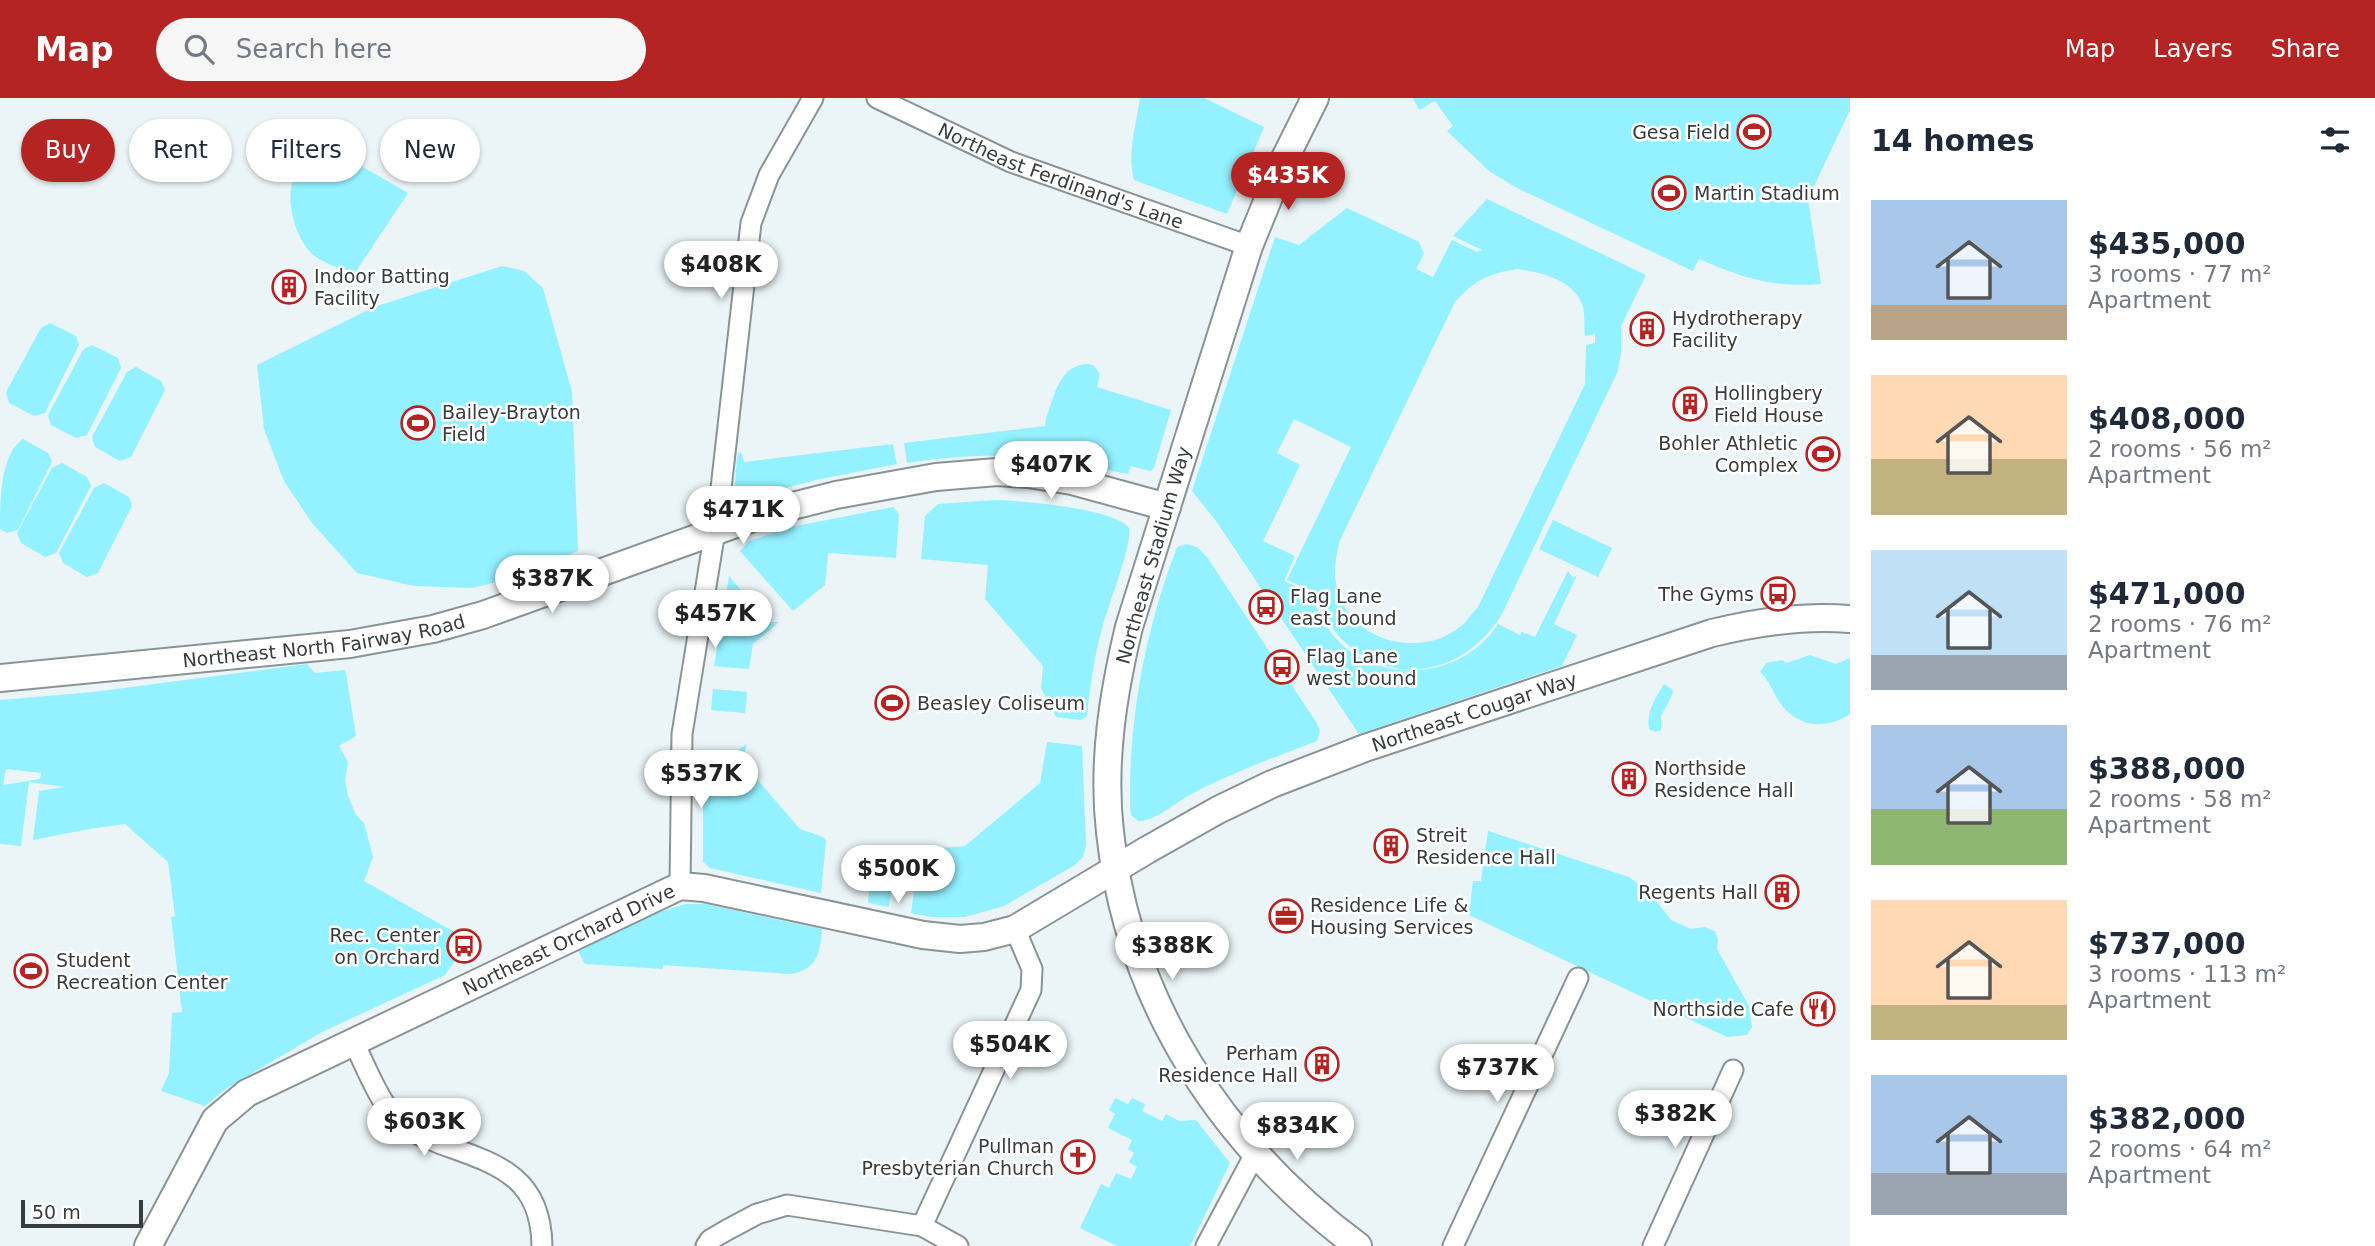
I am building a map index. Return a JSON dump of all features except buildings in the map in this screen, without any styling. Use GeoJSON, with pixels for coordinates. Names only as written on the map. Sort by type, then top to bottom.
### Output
{"type":"FeatureCollection","features":[{"type":"Feature","properties":{"kind":"street"},"geometry":{"type":"LineString","coordinates":[[680,886],[682,734],[719,506],[751,223],[769,175],[813,98]]}},
{"type":"Feature","properties":{"kind":"street","name":"Northeast Ferdinand's Lane"},"geometry":{"type":"LineString","coordinates":[[877,98],[1011,162],[1249,246]]}},
{"type":"Feature","properties":{"kind":"street","name":"Northeast Stadium Way"},"geometry":{"type":"LineString","coordinates":[[1315,98],[1284,160],[1249,246],[1129,627],[1113,708],[1108,785],[1110,831],[1122,904],[1135,950],[1169,1031],[1214,1102],[1255,1154],[1304,1203],[1358,1246]]}},
{"type":"Feature","properties":{"kind":"street","name":"Northeast North Fairway Road"},"geometry":{"type":"LineString","coordinates":[[0,678],[350,644],[433,629],[500,609],[769,512],[836,495],[936,477],[997,472],[1028,474],[1072,481],[1167,507]]}},
{"type":"Feature","properties":{"kind":"street","name":"Northeast Cougar Way"},"geometry":{"type":"LineString","coordinates":[[1115,867],[1218,810],[1272,784],[1365,748],[1712,633],[1756,623],[1800,619],[1850,619]]}},
{"type":"Feature","properties":{"kind":"street","name":"Northeast Orchard Drive"},"geometry":{"type":"LineString","coordinates":[[148,1246],[215,1120],[247,1093],[680,886],[704,888],[923,935],[970,940],[1016,929],[1115,867]]}},
{"type":"Feature","properties":{"kind":"street"},"geometry":{"type":"LineString","coordinates":[[922,1226],[1031,990],[1032,969],[1016,929]]}},
{"type":"Feature","properties":{"kind":"street"},"geometry":{"type":"LineString","coordinates":[[1453,1246],[1578,978]]}},
{"type":"Feature","properties":{"kind":"street"},"geometry":{"type":"LineString","coordinates":[[353,1041],[390,1113],[406,1128],[501,1167],[520,1185],[535,1206],[542,1231],[542,1246]]}},
{"type":"Feature","properties":{"kind":"street"},"geometry":{"type":"LineString","coordinates":[[1653,1246],[1733,1070]]}},
{"type":"Feature","properties":{"kind":"street"},"geometry":{"type":"LineString","coordinates":[[1206,1246],[1255,1154]]}},
{"type":"Feature","properties":{"kind":"street"},"geometry":{"type":"LineString","coordinates":[[706,1246],[710,1240],[758,1214],[787,1205],[922,1226],[958,1246]]}},
{"type":"Feature","properties":{"kind":"shaded area"},"geometry":{"type":"Polygon","coordinates":[[[1140,98],[1204,98],[1264,127],[1227,214],[1134,180],[1132,149],[1140,98]]]}},
{"type":"Feature","properties":{"kind":"shaded area","name":"Martin Stadium"},"geometry":{"type":"Polygon","coordinates":[[[1413,98],[1850,98],[1850,110],[1808,199],[1821,284],[1758,280],[1699,259],[1693,271],[1517,188],[1489,171],[1447,131],[1453,126],[1435,101],[1419,110],[1413,98]]]}},
{"type":"Feature","properties":{"kind":"shaded area"},"geometry":{"type":"Polygon","coordinates":[[[366,169],[380,177],[380,182],[389,182],[408,193],[355,273],[316,257],[303,242],[291,209],[293,182],[366,182],[366,169]]]}},
{"type":"Feature","properties":{"kind":"shaded area"},"geometry":{"type":"Polygon","coordinates":[[[1487,199],[1646,275],[1621,326],[1621,354],[1617,373],[1501,616],[1479,642],[1453,660],[1426,668],[1399,669],[1372,661],[1348,645],[1328,622],[1313,591],[1287,580],[1351,447],[1294,419],[1277,453],[1300,465],[1263,541],[1295,556],[1284,581],[1311,593],[1331,633],[1360,657],[1380,666],[1402,670],[1424,670],[1446,665],[1466,655],[1483,642],[1498,624],[1520,635],[1522,632],[1535,637],[1568,571],[1573,578],[1577,575],[1554,624],[1577,635],[1562,666],[1359,734],[1216,521],[1192,491],[1275,237],[1299,245],[1347,208],[1419,242],[1424,254],[1416,269],[1433,277],[1452,240],[1477,252],[1482,250],[1453,236],[1487,199]],[[1517,269],[1489,276],[1475,283],[1455,302],[1340,540],[1335,576],[1345,606],[1356,621],[1371,633],[1388,640],[1407,643],[1444,637],[1463,625],[1478,607],[1585,384],[1586,345],[1595,343],[1595,334],[1585,336],[1584,310],[1579,298],[1573,290],[1556,279],[1517,269]]]}},
{"type":"Feature","properties":{"kind":"shaded area","name":"Bailey-Brayton Field"},"geometry":{"type":"Polygon","coordinates":[[[502,266],[524,271],[543,288],[572,392],[578,551],[516,577],[473,588],[414,586],[357,573],[312,523],[284,481],[264,429],[257,365],[374,307],[502,266]]]}},
{"type":"Feature","properties":{"kind":"shaded area"},"geometry":{"type":"Polygon","coordinates":[[[50,323],[76,336],[79,345],[45,413],[34,416],[9,403],[6,392],[41,328],[50,323]]]}},
{"type":"Feature","properties":{"kind":"shaded area"},"geometry":{"type":"Polygon","coordinates":[[[92,345],[118,358],[121,368],[87,435],[76,438],[51,425],[48,415],[83,350],[92,345]]]}},
{"type":"Feature","properties":{"kind":"shaded area"},"geometry":{"type":"Polygon","coordinates":[[[1089,364],[1100,374],[1097,387],[1171,410],[1154,468],[1150,471],[1131,466],[1128,474],[1067,462],[1015,456],[963,457],[907,463],[904,443],[1045,426],[1060,382],[1071,369],[1089,364]]]}},
{"type":"Feature","properties":{"kind":"shaded area"},"geometry":{"type":"Polygon","coordinates":[[[136,367],[161,381],[165,390],[131,457],[120,461],[95,447],[92,437],[127,372],[136,367]]]}},
{"type":"Feature","properties":{"kind":"shaded area"},"geometry":{"type":"Polygon","coordinates":[[[23,439],[48,453],[52,462],[18,530],[7,533],[0,529],[3,479],[15,446],[23,439]]]}},
{"type":"Feature","properties":{"kind":"shaded area"},"geometry":{"type":"Polygon","coordinates":[[[893,444],[897,464],[816,480],[740,500],[734,495],[739,452],[744,462],[893,444]]]}},
{"type":"Feature","properties":{"kind":"shaded area"},"geometry":{"type":"Polygon","coordinates":[[[62,463],[87,477],[91,486],[56,553],[45,557],[21,543],[17,533],[52,468],[62,463]]]}},
{"type":"Feature","properties":{"kind":"shaded area"},"geometry":{"type":"Polygon","coordinates":[[[104,483],[129,497],[132,506],[98,573],[87,577],[63,563],[59,553],[94,488],[104,483]]]}},
{"type":"Feature","properties":{"kind":"shaded area"},"geometry":{"type":"Polygon","coordinates":[[[996,500],[1046,504],[1106,515],[1129,528],[1124,561],[1097,650],[1087,716],[1081,720],[1056,717],[1041,688],[1043,666],[985,599],[988,565],[921,559],[925,516],[938,504],[996,500]]]}},
{"type":"Feature","properties":{"kind":"shaded area"},"geometry":{"type":"Polygon","coordinates":[[[893,507],[899,514],[896,558],[828,553],[825,585],[793,611],[740,551],[749,541],[796,526],[893,507]]]}},
{"type":"Feature","properties":{"kind":"shaded area"},"geometry":{"type":"Polygon","coordinates":[[[1553,520],[1612,548],[1598,577],[1539,549],[1553,520]]]}},
{"type":"Feature","properties":{"kind":"shaded area"},"geometry":{"type":"Polygon","coordinates":[[[1186,544],[1197,547],[1207,557],[1320,731],[1317,741],[1234,774],[1186,797],[1156,816],[1138,821],[1131,815],[1130,773],[1141,675],[1166,579],[1177,547],[1186,544]]]}},
{"type":"Feature","properties":{"kind":"shaded area"},"geometry":{"type":"Polygon","coordinates":[[[729,576],[768,622],[779,622],[753,644],[749,669],[714,666],[729,576]]]}},
{"type":"Feature","properties":{"kind":"shaded area"},"geometry":{"type":"Polygon","coordinates":[[[1810,655],[1836,664],[1850,658],[1850,714],[1830,723],[1811,724],[1801,721],[1785,709],[1760,672],[1766,663],[1782,660],[1787,663],[1810,655]]]}},
{"type":"Feature","properties":{"kind":"shaded area"},"geometry":{"type":"Polygon","coordinates":[[[307,664],[315,673],[344,670],[356,736],[339,746],[348,762],[345,780],[348,796],[356,815],[364,823],[373,857],[364,881],[463,937],[458,948],[462,951],[445,975],[322,1032],[227,1088],[205,1106],[161,1091],[169,1073],[172,1013],[182,1012],[171,917],[175,916],[168,862],[125,824],[33,840],[39,791],[65,787],[29,782],[21,846],[0,844],[0,700],[93,692],[307,664]],[[6,769],[3,785],[40,779],[41,773],[6,769]]]}},
{"type":"Feature","properties":{"kind":"shaded area"},"geometry":{"type":"Polygon","coordinates":[[[1664,684],[1672,689],[1673,693],[1661,716],[1661,730],[1655,732],[1649,729],[1650,711],[1664,684]]]}},
{"type":"Feature","properties":{"kind":"shaded area"},"geometry":{"type":"Polygon","coordinates":[[[713,689],[747,692],[745,713],[711,710],[713,689]]]}},
{"type":"Feature","properties":{"kind":"shaded area"},"geometry":{"type":"Polygon","coordinates":[[[1047,742],[1082,746],[1086,845],[1083,857],[1075,865],[1004,906],[965,917],[931,917],[911,913],[919,854],[940,848],[965,846],[1040,783],[1047,742]]]}},
{"type":"Feature","properties":{"kind":"shaded area"},"geometry":{"type":"Polygon","coordinates":[[[746,744],[744,764],[800,829],[823,837],[826,841],[821,893],[710,868],[703,862],[703,754],[732,755],[746,744]]]}},
{"type":"Feature","properties":{"kind":"shaded area"},"geometry":{"type":"Polygon","coordinates":[[[1488,831],[1629,877],[1649,892],[1671,920],[1691,929],[1704,927],[1715,931],[1717,949],[1749,1006],[1752,1027],[1747,1035],[1727,1037],[1469,915],[1473,881],[1481,881],[1488,831]]]}},
{"type":"Feature","properties":{"kind":"shaded area"},"geometry":{"type":"Polygon","coordinates":[[[872,850],[894,852],[889,907],[868,903],[872,850]]]}},
{"type":"Feature","properties":{"kind":"shaded area"},"geometry":{"type":"Polygon","coordinates":[[[686,904],[705,904],[822,929],[818,953],[806,969],[790,974],[663,965],[663,969],[585,964],[577,949],[658,913],[686,904]]]}},
{"type":"Feature","properties":{"kind":"shaded area"},"geometry":{"type":"Polygon","coordinates":[[[1115,1098],[1128,1104],[1132,1098],[1145,1104],[1142,1111],[1162,1121],[1166,1114],[1179,1121],[1196,1120],[1230,1163],[1190,1246],[1117,1246],[1080,1228],[1101,1184],[1109,1188],[1116,1173],[1131,1179],[1137,1167],[1129,1162],[1134,1153],[1128,1149],[1132,1140],[1108,1128],[1115,1114],[1109,1110],[1115,1098]]]}},
{"type":"Feature","properties":{"kind":"place","name":"Gesa Field"},"geometry":{"type":"Point","coordinates":[1754,132]}},
{"type":"Feature","properties":{"kind":"place","name":"Martin Stadium"},"geometry":{"type":"Point","coordinates":[1669,193]}},
{"type":"Feature","properties":{"kind":"place","name":"Indoor Batting Facility"},"geometry":{"type":"Point","coordinates":[289,287]}},
{"type":"Feature","properties":{"kind":"place","name":"Hydrotherapy Facility"},"geometry":{"type":"Point","coordinates":[1647,329]}},
{"type":"Feature","properties":{"kind":"place","name":"Hollingbery Field House"},"geometry":{"type":"Point","coordinates":[1690,404]}},
{"type":"Feature","properties":{"kind":"place","name":"Bailey-Brayton Field"},"geometry":{"type":"Point","coordinates":[418,423]}},
{"type":"Feature","properties":{"kind":"place","name":"Bohler Athletic Complex"},"geometry":{"type":"Point","coordinates":[1823,454]}},
{"type":"Feature","properties":{"kind":"place","name":"The Gyms"},"geometry":{"type":"Point","coordinates":[1778,594]}},
{"type":"Feature","properties":{"kind":"place","name":"Flag Lane east bound"},"geometry":{"type":"Point","coordinates":[1266,607]}},
{"type":"Feature","properties":{"kind":"place","name":"Flag Lane west bound"},"geometry":{"type":"Point","coordinates":[1282,667]}},
{"type":"Feature","properties":{"kind":"place","name":"Beasley Coliseum"},"geometry":{"type":"Point","coordinates":[892,703]}},
{"type":"Feature","properties":{"kind":"place","name":"Northside Residence Hall"},"geometry":{"type":"Point","coordinates":[1629,779]}},
{"type":"Feature","properties":{"kind":"place","name":"Streit Residence Hall"},"geometry":{"type":"Point","coordinates":[1391,846]}},
{"type":"Feature","properties":{"kind":"place","name":"Regents Hall"},"geometry":{"type":"Point","coordinates":[1782,892]}},
{"type":"Feature","properties":{"kind":"place","name":"Residence Life & Housing Services"},"geometry":{"type":"Point","coordinates":[1286,916]}},
{"type":"Feature","properties":{"kind":"place","name":"Rec. Center on Orchard"},"geometry":{"type":"Point","coordinates":[464,946]}},
{"type":"Feature","properties":{"kind":"place","name":"Student Recreation Center"},"geometry":{"type":"Point","coordinates":[31,971]}},
{"type":"Feature","properties":{"kind":"place","name":"Northside Cafe"},"geometry":{"type":"Point","coordinates":[1818,1009]}},
{"type":"Feature","properties":{"kind":"place","name":"Perham Residence Hall"},"geometry":{"type":"Point","coordinates":[1322,1064]}},
{"type":"Feature","properties":{"kind":"place","name":"Pullman Presbyterian Church"},"geometry":{"type":"Point","coordinates":[1078,1157]}}]}
